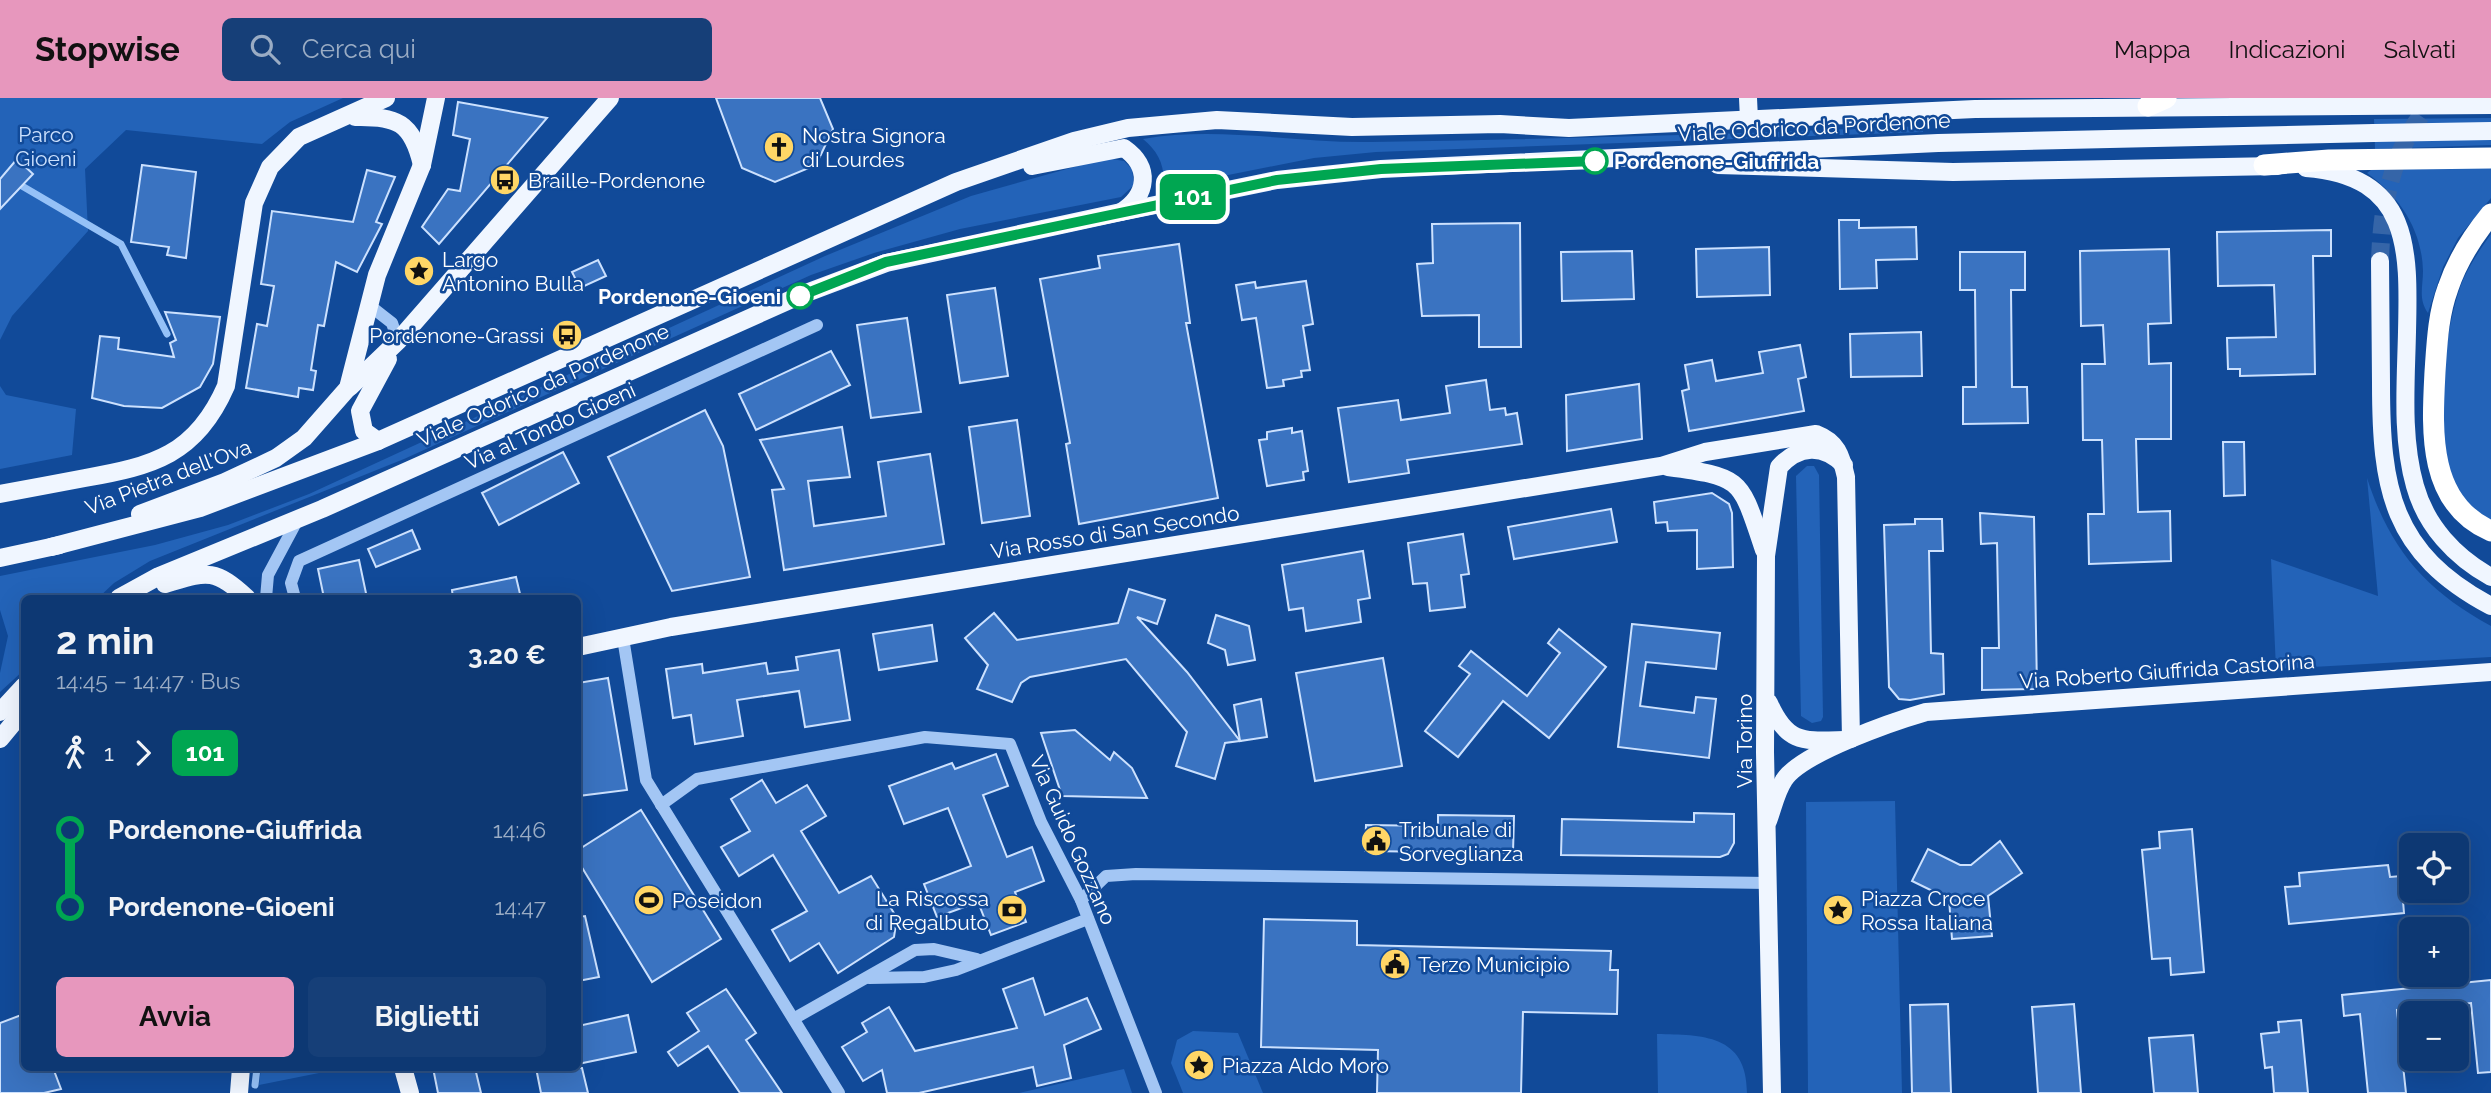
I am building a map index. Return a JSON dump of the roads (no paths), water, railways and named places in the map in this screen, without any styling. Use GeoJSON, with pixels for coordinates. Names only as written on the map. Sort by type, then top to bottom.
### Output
{"type":"FeatureCollection","features":[{"type":"Feature","properties":{"kind":"highway"},"geometry":{"type":"LineString","coordinates":[[2264,165],[2329,160],[2491,158]]}},
{"type":"Feature","properties":{"kind":"highway"},"geometry":{"type":"LineString","coordinates":[[2491,214],[2463,255],[2442,307],[2433,418],[2437,461],[2450,497],[2468,518],[2491,531]]}},
{"type":"Feature","properties":{"kind":"main road"},"geometry":{"type":"LineString","coordinates":[[0,494],[127,471],[163,459],[200,430],[217,407],[226,386],[254,203],[270,167],[299,137],[338,118],[374,106],[386,98]]}},
{"type":"Feature","properties":{"kind":"main road","name":"Via Pietra dell'Ova"},"geometry":{"type":"LineString","coordinates":[[55,546],[225,482],[276,458],[304,438],[348,388],[377,275],[422,165],[436,98]]}},
{"type":"Feature","properties":{"kind":"main road"},"geometry":{"type":"LineString","coordinates":[[348,388],[398,341],[610,98]]}},
{"type":"Feature","properties":{"kind":"main road"},"geometry":{"type":"LineString","coordinates":[[1748,98],[1749,119]]}},
{"type":"Feature","properties":{"kind":"main road"},"geometry":{"type":"LineString","coordinates":[[2371,104],[2426,98]]}},
{"type":"Feature","properties":{"kind":"main road","name":"Viale Odorico da Pordenone"},"geometry":{"type":"LineString","coordinates":[[55,546],[200,508],[378,441],[956,182],[1074,141],[1172,122],[1217,120],[1352,127],[1500,124],[1569,128],[1919,110],[2157,102],[2371,104]]}},
{"type":"Feature","properties":{"kind":"main road"},"geometry":{"type":"LineString","coordinates":[[2371,104],[2491,106]]}},
{"type":"Feature","properties":{"kind":"main road"},"geometry":{"type":"LineString","coordinates":[[338,118],[393,118],[406,127],[418,148],[422,165]]}},
{"type":"Feature","properties":{"kind":"main road","name":"Viale Odorico da Pordenone"},"geometry":{"type":"LineString","coordinates":[[126,595],[159,576],[299,519],[801,295],[886,262],[1121,212],[1317,175],[1938,143],[2491,131]]}},
{"type":"Feature","properties":{"kind":"main road"},"geometry":{"type":"LineString","coordinates":[[956,182],[1108,149],[1124,148],[1143,167],[1145,179],[1132,205],[1121,212]]}},
{"type":"Feature","properties":{"kind":"main road"},"geometry":{"type":"LineString","coordinates":[[1599,161],[1939,172],[2264,165],[2314,169],[2347,177],[2375,193],[2399,223],[2409,265],[2407,436],[2415,487],[2433,526],[2447,544],[2491,577]]}},
{"type":"Feature","properties":{"kind":"main road"},"geometry":{"type":"LineString","coordinates":[[2380,261],[2381,419],[2389,494],[2414,543],[2429,562],[2459,588],[2491,607]]}},
{"type":"Feature","properties":{"kind":"main road"},"geometry":{"type":"LineString","coordinates":[[378,441],[364,431],[360,411],[398,341]]}},
{"type":"Feature","properties":{"kind":"main road"},"geometry":{"type":"LineString","coordinates":[[1661,467],[1705,452],[1816,434],[1832,440],[1843,465],[1847,494],[1851,739]]}},
{"type":"Feature","properties":{"kind":"main road","name":"Via Torino"},"geometry":{"type":"LineString","coordinates":[[1772,1093],[1765,752],[1766,556],[1779,467],[1788,457],[1813,449],[1833,454],[1843,465]]}},
{"type":"Feature","properties":{"kind":"main road"},"geometry":{"type":"LineString","coordinates":[[1661,467],[1720,475],[1735,482],[1745,495],[1766,556]]}},
{"type":"Feature","properties":{"kind":"main road","name":"Via Rosso di San Secondo"},"geometry":{"type":"LineString","coordinates":[[581,646],[1661,467]]}},
{"type":"Feature","properties":{"kind":"main road"},"geometry":{"type":"LineString","coordinates":[[0,558],[55,546]]}},
{"type":"Feature","properties":{"kind":"main road"},"geometry":{"type":"LineString","coordinates":[[129,595],[207,572],[228,580],[244,595]]}},
{"type":"Feature","properties":{"kind":"main road","name":"Via Roberto Giuffrida Castorina"},"geometry":{"type":"LineString","coordinates":[[1851,739],[1885,724],[1926,712],[2491,672]]}},
{"type":"Feature","properties":{"kind":"main road"},"geometry":{"type":"LineString","coordinates":[[0,712],[21,689]]}},
{"type":"Feature","properties":{"kind":"main road"},"geometry":{"type":"LineString","coordinates":[[1767,698],[1780,727],[1795,737],[1810,741],[1851,739]]}},
{"type":"Feature","properties":{"kind":"main road"},"geometry":{"type":"LineString","coordinates":[[0,739],[21,714]]}},
{"type":"Feature","properties":{"kind":"main road"},"geometry":{"type":"LineString","coordinates":[[1768,821],[1784,778],[1851,739]]}},
{"type":"Feature","properties":{"kind":"main road"},"geometry":{"type":"LineString","coordinates":[[239,1093],[241,1071]]}},
{"type":"Feature","properties":{"kind":"main road"},"geometry":{"type":"LineString","coordinates":[[405,1071],[410,1093]]}},
{"type":"Feature","properties":{"kind":"street"},"geometry":{"type":"LineString","coordinates":[[369,306],[391,323],[398,341]]}},
{"type":"Feature","properties":{"kind":"street","name":"Via al Tondo Gioeni"},"geometry":{"type":"LineString","coordinates":[[294,595],[291,583],[299,561],[817,325]]}},
{"type":"Feature","properties":{"kind":"street"},"geometry":{"type":"LineString","coordinates":[[266,595],[268,575],[299,519]]}},
{"type":"Feature","properties":{"kind":"street"},"geometry":{"type":"LineString","coordinates":[[623,638],[646,780],[839,1093]]}},
{"type":"Feature","properties":{"kind":"street","name":"Via Guido Gozzano"},"geometry":{"type":"LineString","coordinates":[[661,805],[697,779],[925,737],[1010,744],[1041,822],[1081,900],[1156,1093]]}},
{"type":"Feature","properties":{"kind":"street"},"geometry":{"type":"LineString","coordinates":[[1081,900],[1106,876],[1136,874],[1323,879],[1768,883]]}},
{"type":"Feature","properties":{"kind":"street"},"geometry":{"type":"LineString","coordinates":[[869,978],[938,974],[1088,919]]}},
{"type":"Feature","properties":{"kind":"street"},"geometry":{"type":"LineString","coordinates":[[795,1018],[869,978],[901,956],[924,948],[982,960]]}},
{"type":"Feature","properties":{"kind":"waterway"},"geometry":{"type":"LineString","coordinates":[[22,186],[121,244],[167,334]]}},
{"type":"Feature","properties":{"kind":"waterway"},"geometry":{"type":"LineString","coordinates":[[255,1085],[257,1071]]}},
{"type":"Feature","properties":{"kind":"tunnel"},"geometry":{"type":"LineString","coordinates":[[2380,261],[2384,216],[2392,174],[2409,135],[2435,98]]}},
{"type":"Feature","properties":{"kind":"place","name":"Nostra Signora di Lourdes"},"geometry":{"type":"Point","coordinates":[779,147]}},
{"type":"Feature","properties":{"kind":"place","name":"Pordenone-Giuffrida"},"geometry":{"type":"Point","coordinates":[1595,161]}},
{"type":"Feature","properties":{"kind":"place","name":"Braille-Pordenone"},"geometry":{"type":"Point","coordinates":[505,180]}},
{"type":"Feature","properties":{"kind":"place","name":"Largo Antonino Bulla"},"geometry":{"type":"Point","coordinates":[419,271]}},
{"type":"Feature","properties":{"kind":"place","name":"Pordenone-Gioeni"},"geometry":{"type":"Point","coordinates":[800,296]}},
{"type":"Feature","properties":{"kind":"place","name":"Pordenone-Grassi"},"geometry":{"type":"Point","coordinates":[567,335]}},
{"type":"Feature","properties":{"kind":"place","name":"Tribunale di Sorveglianza"},"geometry":{"type":"Point","coordinates":[1376,841]}},
{"type":"Feature","properties":{"kind":"place","name":"Poseidon"},"geometry":{"type":"Point","coordinates":[649,900]}},
{"type":"Feature","properties":{"kind":"place","name":"La Riscossa di Regalbuto"},"geometry":{"type":"Point","coordinates":[1012,910]}},
{"type":"Feature","properties":{"kind":"place","name":"Piazza Croce Rossa Italiana"},"geometry":{"type":"Point","coordinates":[1838,910]}},
{"type":"Feature","properties":{"kind":"place","name":"Terzo Municipio"},"geometry":{"type":"Point","coordinates":[1395,964]}},
{"type":"Feature","properties":{"kind":"place","name":"Piazza Aldo Moro"},"geometry":{"type":"Point","coordinates":[1199,1065]}},
{"type":"Feature","properties":{"kind":"park label","name":"Parco Gioeni"},"geometry":{"type":"Point","coordinates":[46,146]}}]}
